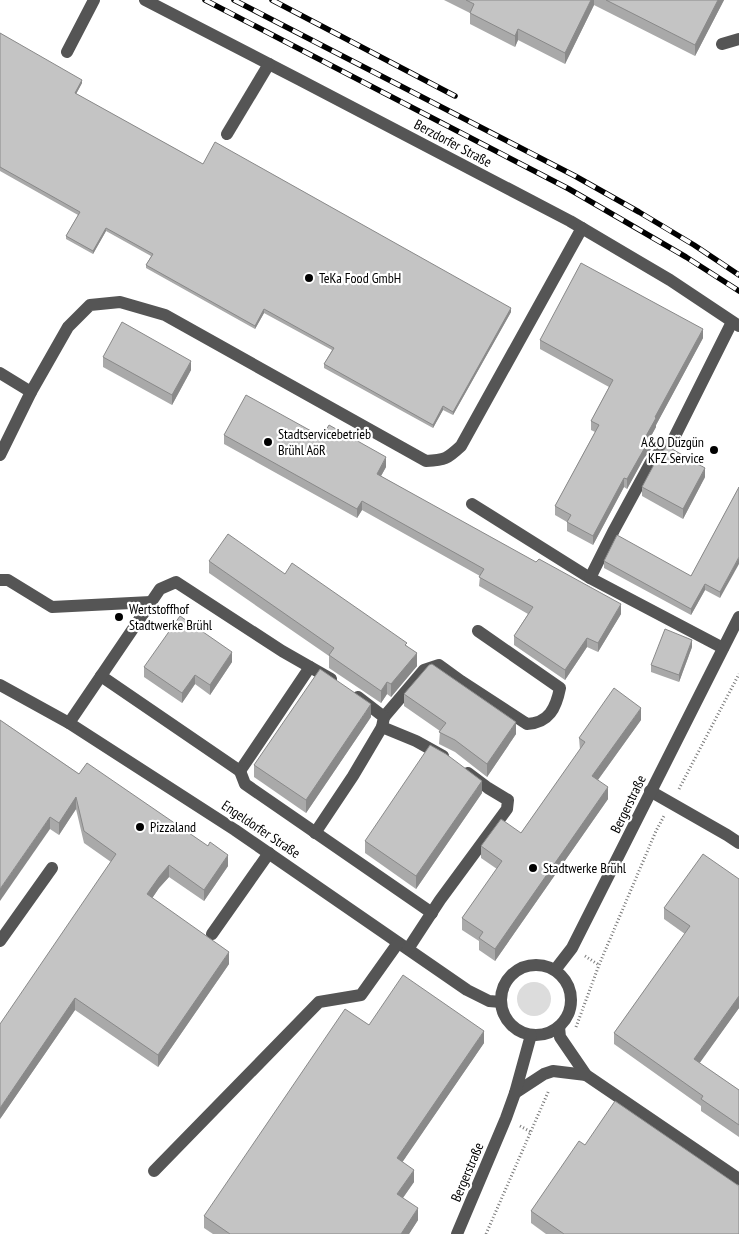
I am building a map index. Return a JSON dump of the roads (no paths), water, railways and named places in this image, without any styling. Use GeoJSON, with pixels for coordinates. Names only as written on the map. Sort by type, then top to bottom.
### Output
{"type":"FeatureCollection","features":[{"type":"Feature","properties":{"kind":"street"},"geometry":{"type":"LineString","coordinates":[[67,52],[94,0]]}},
{"type":"Feature","properties":{"kind":"street","name":"Berzdorfer Straße"},"geometry":{"type":"LineString","coordinates":[[145,0],[582,228],[670,280],[736,324]]}},
{"type":"Feature","properties":{"kind":"street"},"geometry":{"type":"LineString","coordinates":[[722,44],[739,39]]}},
{"type":"Feature","properties":{"kind":"street"},"geometry":{"type":"LineString","coordinates":[[227,134],[269,64]]}},
{"type":"Feature","properties":{"kind":"street"},"geometry":{"type":"LineString","coordinates":[[0,455],[31,392],[68,328],[90,305],[120,302],[165,316],[426,461],[442,460],[450,456],[461,446],[582,228]]}},
{"type":"Feature","properties":{"kind":"street"},"geometry":{"type":"LineString","coordinates":[[590,578],[652,462],[661,450],[672,442],[736,324]]}},
{"type":"Feature","properties":{"kind":"street"},"geometry":{"type":"LineString","coordinates":[[0,372],[31,392]]}},
{"type":"Feature","properties":{"kind":"street"},"geometry":{"type":"LineString","coordinates":[[472,504],[590,578],[724,648]]}},
{"type":"Feature","properties":{"kind":"street"},"geometry":{"type":"LineString","coordinates":[[0,580],[8,580],[52,606],[151,602]]}},
{"type":"Feature","properties":{"kind":"street"},"geometry":{"type":"LineString","coordinates":[[69,723],[160,589],[176,582],[282,651],[329,677],[376,710],[383,722],[453,762],[508,800],[507,809],[432,913],[362,995],[319,1002],[154,1171]]}},
{"type":"Feature","properties":{"kind":"street","name":"Bergerstraße"},"geometry":{"type":"LineString","coordinates":[[555,970],[572,948],[739,617]]}},
{"type":"Feature","properties":{"kind":"street"},"geometry":{"type":"LineString","coordinates":[[315,833],[353,776],[383,722],[424,670],[439,665],[526,724],[535,724],[546,718],[557,703],[560,688],[478,631]]}},
{"type":"Feature","properties":{"kind":"street"},"geometry":{"type":"LineString","coordinates":[[240,771],[310,667]]}},
{"type":"Feature","properties":{"kind":"street"},"geometry":{"type":"LineString","coordinates":[[101,676],[240,771],[245,784],[432,913]]}},
{"type":"Feature","properties":{"kind":"street","name":"Engeldorfer Straße"},"geometry":{"type":"LineString","coordinates":[[0,685],[69,723],[124,757],[269,853],[467,990],[489,1001],[501,1002]]}},
{"type":"Feature","properties":{"kind":"street"},"geometry":{"type":"LineString","coordinates":[[650,791],[727,835],[739,844]]}},
{"type":"Feature","properties":{"kind":"street"},"geometry":{"type":"LineString","coordinates":[[212,934],[269,853]]}},
{"type":"Feature","properties":{"kind":"street"},"geometry":{"type":"LineString","coordinates":[[0,941],[52,868]]}},
{"type":"Feature","properties":{"kind":"street"},"geometry":{"type":"LineString","coordinates":[[530,965],[543,965],[555,970],[565,979],[570,991],[571,1005],[567,1017],[558,1028],[540,1035],[530,1035],[513,1027],[507,1020],[501,1002],[502,989],[508,978],[518,969],[530,965]]}},
{"type":"Feature","properties":{"kind":"street"},"geometry":{"type":"LineString","coordinates":[[558,1028],[560,1037],[586,1075],[739,1179]]}},
{"type":"Feature","properties":{"kind":"street","name":"Bergerstraße"},"geometry":{"type":"LineString","coordinates":[[457,1234],[506,1118],[515,1093],[530,1035]]}},
{"type":"Feature","properties":{"kind":"street"},"geometry":{"type":"LineString","coordinates":[[515,1093],[544,1074],[557,1072],[586,1075]]}},
{"type":"Feature","properties":{"kind":"railway"},"geometry":{"type":"LineString","coordinates":[[205,0],[569,189],[686,257],[739,291]]}},
{"type":"Feature","properties":{"kind":"railway"},"geometry":{"type":"LineString","coordinates":[[234,0],[575,176],[694,245],[739,275]]}},
{"type":"Feature","properties":{"kind":"railway"},"geometry":{"type":"LineString","coordinates":[[272,0],[455,96]]}},
{"type":"Feature","properties":{"kind":"place","name":"TeKa Food GmbH"},"geometry":{"type":"Point","coordinates":[309,278]}},
{"type":"Feature","properties":{"kind":"place","name":"Stadtservicebetrieb Brühl AöR"},"geometry":{"type":"Point","coordinates":[268,442]}},
{"type":"Feature","properties":{"kind":"place","name":"A&O Düzgün KFZ Service"},"geometry":{"type":"Point","coordinates":[714,450]}},
{"type":"Feature","properties":{"kind":"place","name":"Wertstoffhof Stadtwerke Brühl"},"geometry":{"type":"Point","coordinates":[119,617]}},
{"type":"Feature","properties":{"kind":"place","name":"Pizzaland"},"geometry":{"type":"Point","coordinates":[140,827]}},
{"type":"Feature","properties":{"kind":"place","name":"Stadtwerke Brühl"},"geometry":{"type":"Point","coordinates":[533,868]}}]}
